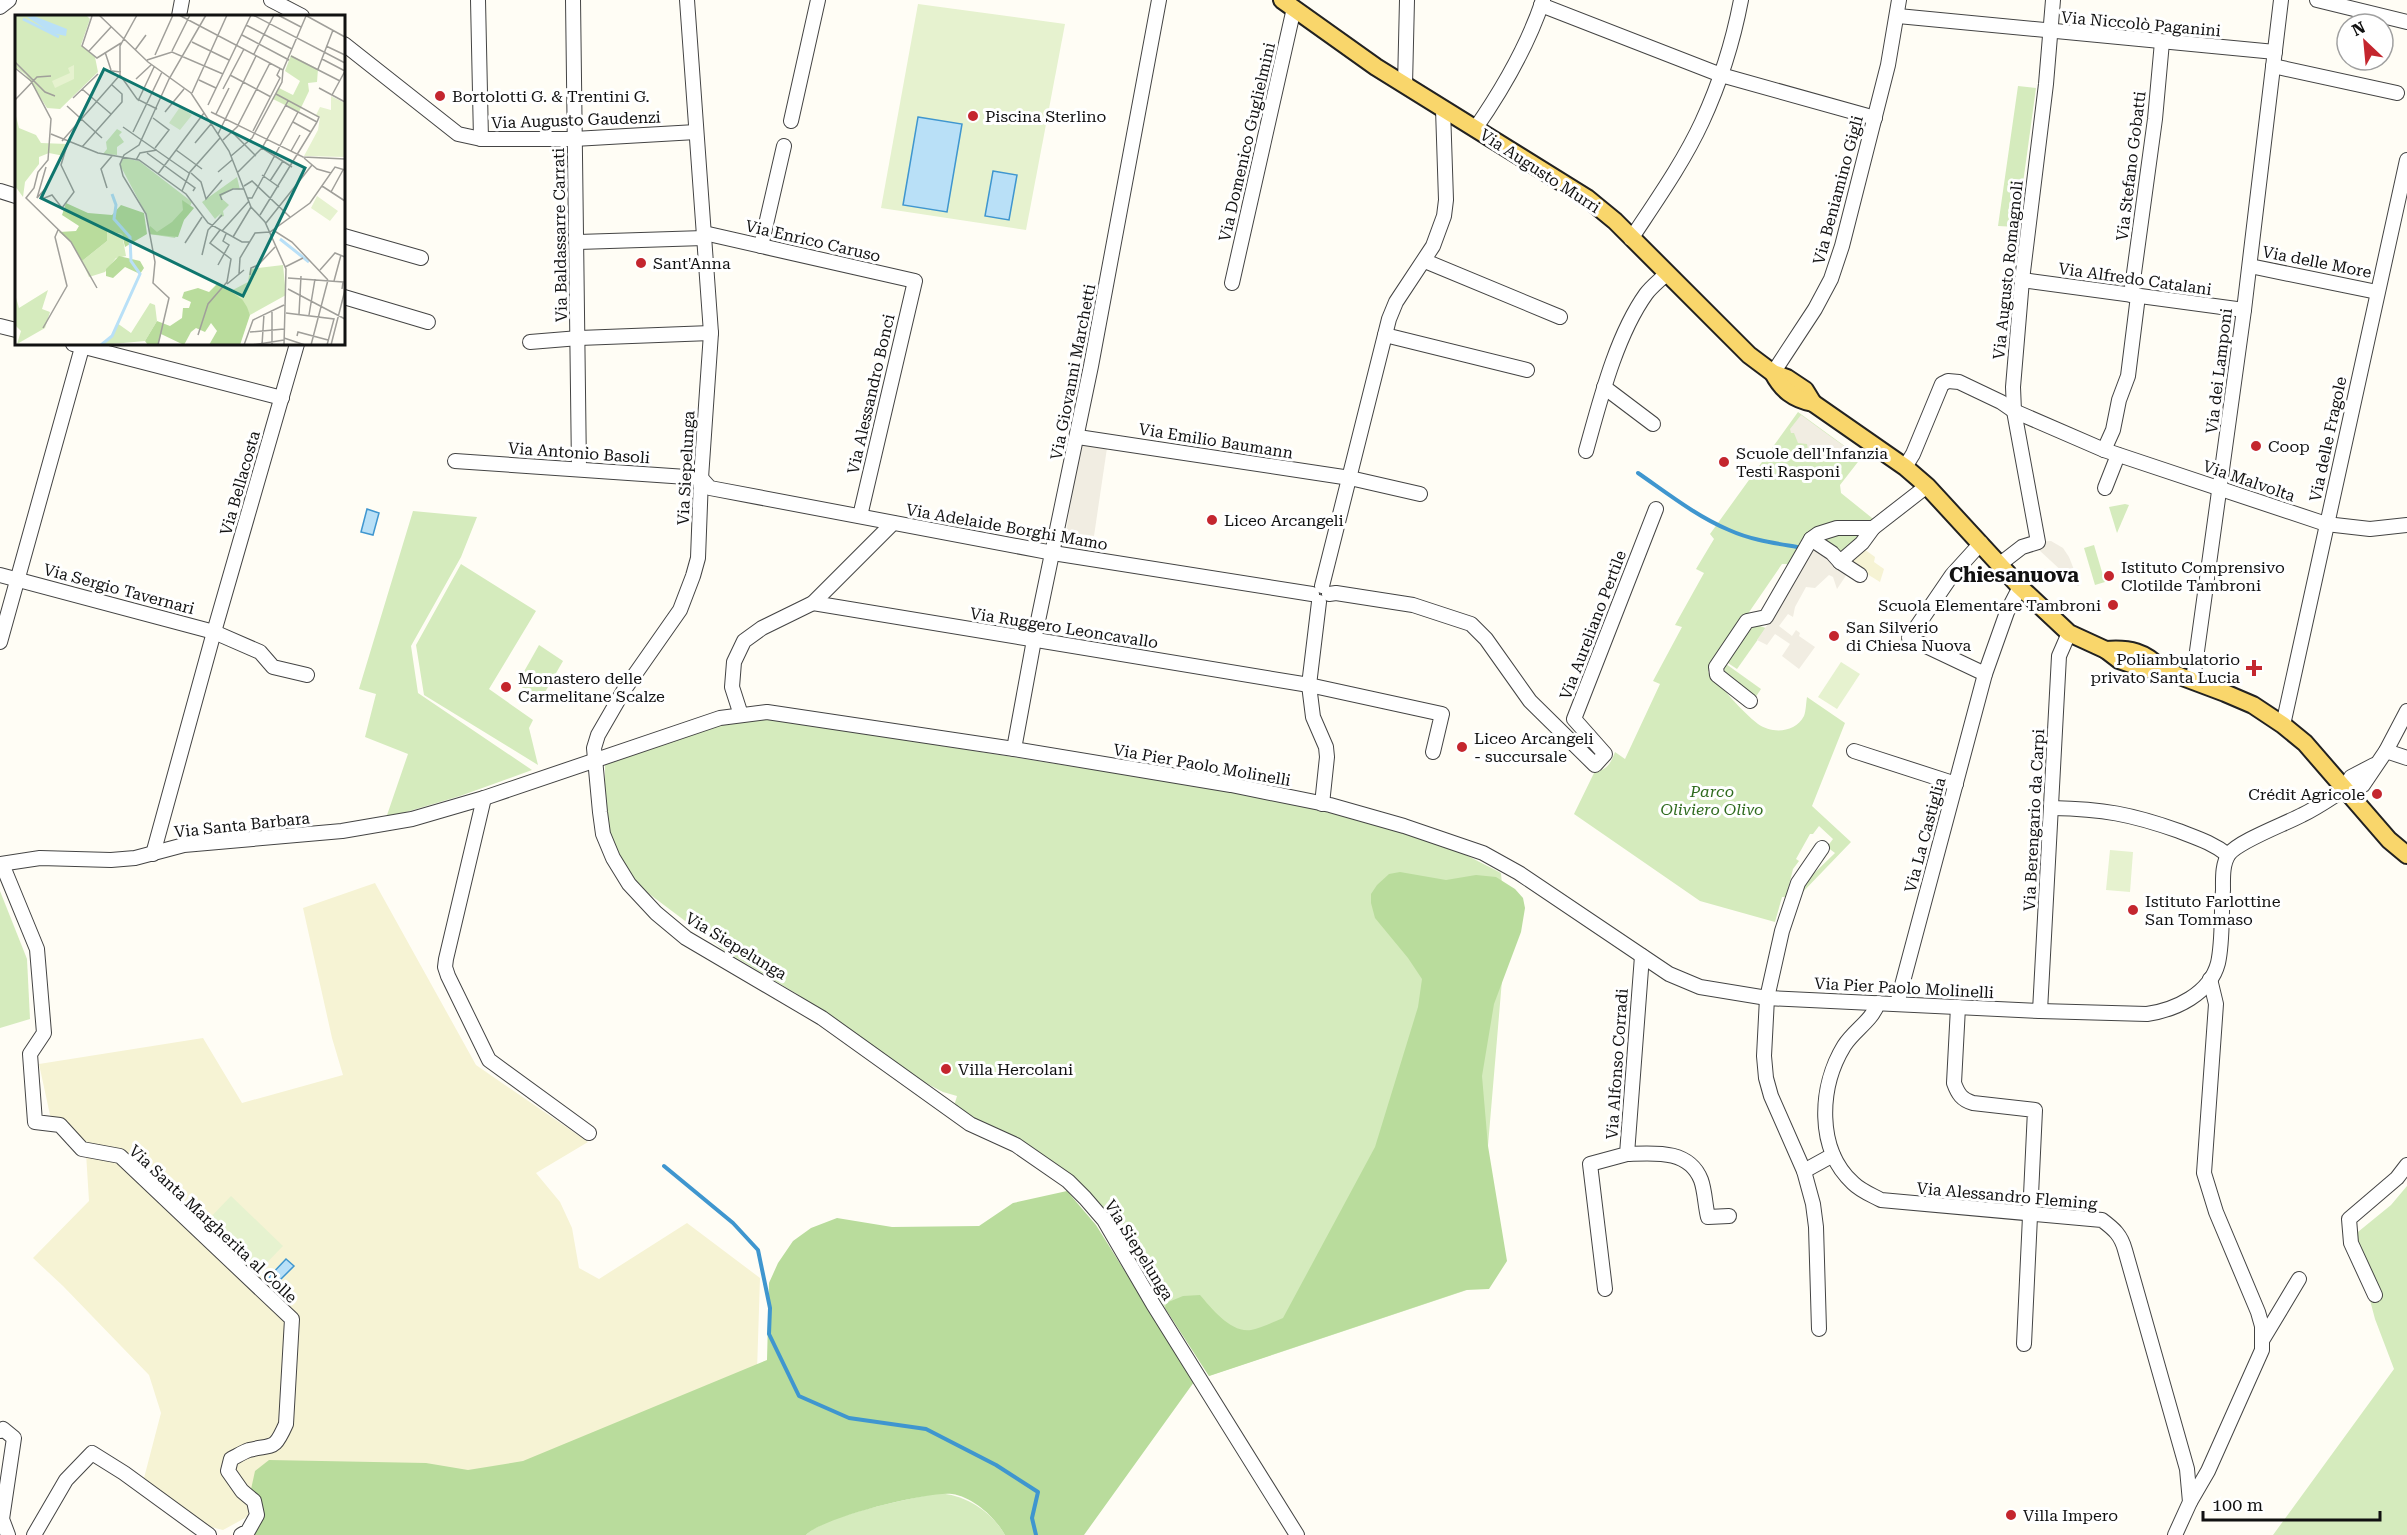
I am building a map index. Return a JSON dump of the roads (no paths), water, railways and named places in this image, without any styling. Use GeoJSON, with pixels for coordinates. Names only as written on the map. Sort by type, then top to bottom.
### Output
{"type":"FeatureCollection","features":[{"type":"Feature","properties":{"kind":"main road","name":"Via Augusto Murri"},"geometry":{"type":"LineString","coordinates":[[1288,4],[1341,43],[1405,85],[1587,198],[1610,217],[1726,333],[1773,373],[1780,387],[1798,400],[1812,403],[1905,467],[1927,486],[2020,587],[2069,633],[2106,650],[2119,660],[2145,669],[2161,669],[2253,705],[2283,725],[2305,743],[2389,840],[2407,855]]}},
{"type":"Feature","properties":{"kind":"street"},"geometry":{"type":"LineString","coordinates":[[0,7],[9,0]]}},
{"type":"Feature","properties":{"kind":"street"},"geometry":{"type":"LineString","coordinates":[[179,15],[182,0]]}},
{"type":"Feature","properties":{"kind":"street"},"geometry":{"type":"LineString","coordinates":[[271,0],[300,15]]}},
{"type":"Feature","properties":{"kind":"street"},"geometry":{"type":"LineString","coordinates":[[478,0],[481,139]]}},
{"type":"Feature","properties":{"kind":"street","name":"Via Baldassarre Carrati"},"geometry":{"type":"LineString","coordinates":[[573,0],[574,139],[578,242],[579,469]]}},
{"type":"Feature","properties":{"kind":"street","name":"Via Siepelunga"},"geometry":{"type":"LineString","coordinates":[[687,0],[711,333],[700,478],[698,558],[693,576],[674,620],[624,690],[598,735],[594,748],[594,761],[603,834],[613,858],[629,884],[656,914],[686,938],[822,1018],[970,1124],[1016,1145],[1068,1181],[1085,1198],[1104,1220],[1153,1304],[1297,1535]]}},
{"type":"Feature","properties":{"kind":"street"},"geometry":{"type":"LineString","coordinates":[[791,121],[819,0]]}},
{"type":"Feature","properties":{"kind":"street","name":"Via Giovanni Marchetti"},"geometry":{"type":"LineString","coordinates":[[1014,749],[1034,640],[1078,437],[1159,0]]}},
{"type":"Feature","properties":{"kind":"street"},"geometry":{"type":"LineString","coordinates":[[1405,85],[1407,0]]}},
{"type":"Feature","properties":{"kind":"street"},"geometry":{"type":"LineString","coordinates":[[1631,239],[1689,147],[1702,122],[1721,75],[1742,0]]}},
{"type":"Feature","properties":{"kind":"street","name":"Via Beniamino Gigli"},"geometry":{"type":"LineString","coordinates":[[1773,373],[1815,309],[1831,279],[1851,217],[1898,16],[1899,0]]}},
{"type":"Feature","properties":{"kind":"street","name":"Via Augusto Romagnoli"},"geometry":{"type":"LineString","coordinates":[[2000,564],[2022,547],[2037,542],[2014,411],[2013,387],[2022,280],[2053,0]]}},
{"type":"Feature","properties":{"kind":"street","name":"Via dei Lamponi"},"geometry":{"type":"LineString","coordinates":[[2193,680],[2250,266],[2281,0]]}},
{"type":"Feature","properties":{"kind":"street"},"geometry":{"type":"LineString","coordinates":[[2317,0],[2407,22]]}},
{"type":"Feature","properties":{"kind":"street"},"geometry":{"type":"LineString","coordinates":[[1475,129],[1512,68],[1542,2],[1721,75],[1875,118]]}},
{"type":"Feature","properties":{"kind":"street","name":"Via Domenico Guglielmini"},"geometry":{"type":"LineString","coordinates":[[1232,283],[1288,4]]}},
{"type":"Feature","properties":{"kind":"street","name":"Via Niccolò Paganini"},"geometry":{"type":"LineString","coordinates":[[1898,16],[2162,42],[2274,59]]}},
{"type":"Feature","properties":{"kind":"street","name":"Via Stefano Gobatti"},"geometry":{"type":"LineString","coordinates":[[2104,450],[2113,430],[2119,400],[2128,376],[2134,296],[2162,42]]}},
{"type":"Feature","properties":{"kind":"street","name":"Via Augusto Gaudenzi"},"geometry":{"type":"LineString","coordinates":[[345,45],[458,134],[481,139],[574,139],[696,132]]}},
{"type":"Feature","properties":{"kind":"street"},"geometry":{"type":"LineString","coordinates":[[2274,59],[2397,93]]}},
{"type":"Feature","properties":{"kind":"street"},"geometry":{"type":"LineString","coordinates":[[1322,804],[1328,757],[1313,717],[1309,685],[1320,594],[1385,335],[1396,302],[1425,261],[1446,208],[1443,109]]}},
{"type":"Feature","properties":{"kind":"street"},"geometry":{"type":"LineString","coordinates":[[761,246],[784,146]]}},
{"type":"Feature","properties":{"kind":"street","name":"Via delle Fragole"},"geometry":{"type":"LineString","coordinates":[[2283,725],[2407,160]]}},
{"type":"Feature","properties":{"kind":"street"},"geometry":{"type":"LineString","coordinates":[[0,190],[15,196]]}},
{"type":"Feature","properties":{"kind":"street"},"geometry":{"type":"LineString","coordinates":[[345,236],[421,258]]}},
{"type":"Feature","properties":{"kind":"street","name":"Via Enrico Caruso"},"geometry":{"type":"LineString","coordinates":[[578,242],[704,236],[761,246],[915,281]]}},
{"type":"Feature","properties":{"kind":"street"},"geometry":{"type":"LineString","coordinates":[[1425,261],[1560,317]]}},
{"type":"Feature","properties":{"kind":"street","name":"Via delle More"},"geometry":{"type":"LineString","coordinates":[[2250,266],[2378,292]]}},
{"type":"Feature","properties":{"kind":"street"},"geometry":{"type":"LineString","coordinates":[[1586,450],[1604,387],[1628,326],[1647,293],[1666,274]]}},
{"type":"Feature","properties":{"kind":"street","name":"Via Alfredo Catalani"},"geometry":{"type":"LineString","coordinates":[[2022,280],[2244,310]]}},
{"type":"Feature","properties":{"kind":"street","name":"Via Alessandro Bonci"},"geometry":{"type":"LineString","coordinates":[[860,516],[915,281]]}},
{"type":"Feature","properties":{"kind":"street"},"geometry":{"type":"LineString","coordinates":[[345,297],[428,322]]}},
{"type":"Feature","properties":{"kind":"street"},"geometry":{"type":"LineString","coordinates":[[0,326],[15,330]]}},
{"type":"Feature","properties":{"kind":"street"},"geometry":{"type":"LineString","coordinates":[[530,342],[711,333]]}},
{"type":"Feature","properties":{"kind":"street"},"geometry":{"type":"LineString","coordinates":[[1385,335],[1527,370]]}},
{"type":"Feature","properties":{"kind":"street"},"geometry":{"type":"LineString","coordinates":[[0,642],[79,345]]}},
{"type":"Feature","properties":{"kind":"street"},"geometry":{"type":"LineString","coordinates":[[83,345],[282,398]]}},
{"type":"Feature","properties":{"kind":"street","name":"Via Bellacosta"},"geometry":{"type":"LineString","coordinates":[[153,854],[297,345]]}},
{"type":"Feature","properties":{"kind":"street","name":"Via Malvolta"},"geometry":{"type":"LineString","coordinates":[[1905,467],[1913,454],[1942,384],[1948,381],[1959,382],[2001,402],[2014,411],[2104,450],[2326,524],[2370,529],[2407,525]]}},
{"type":"Feature","properties":{"kind":"street"},"geometry":{"type":"LineString","coordinates":[[1604,387],[1653,424]]}},
{"type":"Feature","properties":{"kind":"street","name":"Via Emilio Baumann"},"geometry":{"type":"LineString","coordinates":[[1078,437],[1350,478],[1420,494]]}},
{"type":"Feature","properties":{"kind":"street"},"geometry":{"type":"LineString","coordinates":[[2105,488],[2118,455]]}},
{"type":"Feature","properties":{"kind":"street","name":"Via Antonio Basoli"},"geometry":{"type":"LineString","coordinates":[[455,461],[700,478]]}},
{"type":"Feature","properties":{"kind":"street","name":"Via Adelaide Borghi Mamo"},"geometry":{"type":"LineString","coordinates":[[700,478],[710,488],[1053,553],[1320,594]]}},
{"type":"Feature","properties":{"kind":"street"},"geometry":{"type":"LineString","coordinates":[[1840,562],[1862,543],[1873,528],[1927,486]]}},
{"type":"Feature","properties":{"kind":"street","name":"Via Aureliano Pertile"},"geometry":{"type":"LineString","coordinates":[[1320,594],[1336,593],[1413,605],[1470,624],[1486,639],[1530,701],[1595,765],[1605,754],[1574,719],[1656,509]]}},
{"type":"Feature","properties":{"kind":"street"},"geometry":{"type":"LineString","coordinates":[[741,715],[732,687],[734,662],[744,641],[762,627],[813,603],[893,523]]}},
{"type":"Feature","properties":{"kind":"street"},"geometry":{"type":"LineString","coordinates":[[1750,701],[1717,675],[1716,667],[1747,621],[1766,617],[1811,539],[1818,534],[1837,528],[1873,528]]}},
{"type":"Feature","properties":{"kind":"street"},"geometry":{"type":"LineString","coordinates":[[1811,539],[1860,575]]}},
{"type":"Feature","properties":{"kind":"street"},"geometry":{"type":"LineString","coordinates":[[1981,543],[1952,575],[1909,638],[1984,674]]}},
{"type":"Feature","properties":{"kind":"street","name":"Via Sergio Tavernari"},"geometry":{"type":"LineString","coordinates":[[0,574],[214,632]]}},
{"type":"Feature","properties":{"kind":"street","name":"Via La Castiglia"},"geometry":{"type":"LineString","coordinates":[[1897,1004],[1984,674],[2007,612],[2020,587]]}},
{"type":"Feature","properties":{"kind":"street","name":"Via Ruggero Leoncavallo"},"geometry":{"type":"LineString","coordinates":[[813,603],[1309,685],[1442,714],[1433,752]]}},
{"type":"Feature","properties":{"kind":"street"},"geometry":{"type":"LineString","coordinates":[[214,632],[260,652],[273,667],[308,675]]}},
{"type":"Feature","properties":{"kind":"street","name":"Via Berengario da Carpi"},"geometry":{"type":"LineString","coordinates":[[2040,1011],[2059,656],[2069,633]]}},
{"type":"Feature","properties":{"kind":"street"},"geometry":{"type":"LineString","coordinates":[[2190,1502],[2213,1460],[2262,1350],[2263,1339],[2258,1312],[2216,1212],[2204,1173],[2216,1004],[2210,980],[2217,964],[2224,872],[2228,855],[2238,845],[2302,816],[2345,789],[2356,789],[2363,785],[2386,751],[2407,711]]}},
{"type":"Feature","properties":{"kind":"street","name":"Via Pier Paolo Molinelli"},"geometry":{"type":"LineString","coordinates":[[594,761],[676,731],[720,718],[767,712],[1014,749],[1231,785],[1322,804],[1404,826],[1483,853],[1519,873],[1669,974],[1700,987],[1767,998],[2147,1014],[2163,1012],[2180,1005],[2195,995],[2210,980]]}},
{"type":"Feature","properties":{"kind":"street"},"geometry":{"type":"LineString","coordinates":[[1854,751],[1956,784]]}},
{"type":"Feature","properties":{"kind":"street"},"geometry":{"type":"LineString","coordinates":[[2386,751],[2407,758]]}},
{"type":"Feature","properties":{"kind":"street","name":"Via Santa Barbara"},"geometry":{"type":"LineString","coordinates":[[1,864],[40,858],[111,860],[153,854],[184,845],[332,832],[379,825],[446,811],[594,761]]}},
{"type":"Feature","properties":{"kind":"street"},"geometry":{"type":"LineString","coordinates":[[484,798],[445,967],[489,1060],[589,1133]]}},
{"type":"Feature","properties":{"kind":"street"},"geometry":{"type":"LineString","coordinates":[[2052,808],[2095,809],[2120,813],[2204,840],[2228,855]]}},
{"type":"Feature","properties":{"kind":"street"},"geometry":{"type":"LineString","coordinates":[[1819,1329],[1816,1227],[1804,1171],[1771,1096],[1766,1078],[1764,1056],[1767,998],[1782,931],[1798,883],[1822,848]]}},
{"type":"Feature","properties":{"kind":"street","name":"Via Santa Margherita al Colle"},"geometry":{"type":"LineString","coordinates":[[1,864],[37,949],[44,1033],[30,1054],[35,1122],[60,1125],[82,1149],[120,1156],[291,1319],[286,1424],[279,1440],[271,1447],[248,1451],[231,1459],[228,1471],[242,1491],[254,1501],[257,1515],[248,1531],[241,1535]]}},
{"type":"Feature","properties":{"kind":"street","name":"Via Alfonso Corradi"},"geometry":{"type":"LineString","coordinates":[[1605,1288],[1590,1164],[1627,1154],[1642,956]]}},
{"type":"Feature","properties":{"kind":"street","name":"Via Alessandro Fleming"},"geometry":{"type":"LineString","coordinates":[[1878,1003],[1874,1014],[1845,1044],[1828,1080],[1826,1130],[1833,1155],[1853,1183],[1881,1200],[2102,1220],[2121,1237],[2187,1469],[2190,1502],[2175,1535]]}},
{"type":"Feature","properties":{"kind":"street"},"geometry":{"type":"LineString","coordinates":[[1958,1007],[1954,1083],[1957,1092],[1964,1100],[1973,1103],[2035,1110],[2024,1344]]}},
{"type":"Feature","properties":{"kind":"street"},"geometry":{"type":"LineString","coordinates":[[1627,1154],[1666,1153],[1688,1162],[1701,1179],[1708,1217],[1729,1216]]}},
{"type":"Feature","properties":{"kind":"street"},"geometry":{"type":"LineString","coordinates":[[1804,1171],[1833,1155]]}},
{"type":"Feature","properties":{"kind":"street"},"geometry":{"type":"LineString","coordinates":[[2375,1295],[2351,1243],[2349,1219],[2397,1178],[2407,1165]]}},
{"type":"Feature","properties":{"kind":"street"},"geometry":{"type":"LineString","coordinates":[[2263,1339],[2299,1279]]}},
{"type":"Feature","properties":{"kind":"street"},"geometry":{"type":"LineString","coordinates":[[0,1431],[3,1429],[14,1438],[2,1519],[8,1535]]}},
{"type":"Feature","properties":{"kind":"street"},"geometry":{"type":"LineString","coordinates":[[34,1535],[66,1480],[92,1453],[124,1473],[209,1535]]}},
{"type":"Feature","properties":{"kind":"water"},"geometry":{"type":"Polygon","coordinates":[[[918,117],[962,124],[947,212],[903,205],[918,117]]]}},
{"type":"Feature","properties":{"kind":"water"},"geometry":{"type":"Polygon","coordinates":[[[993,171],[1017,175],[1009,220],[985,216],[993,171]]]}},
{"type":"Feature","properties":{"kind":"water"},"geometry":{"type":"Polygon","coordinates":[[[367,509],[379,513],[373,535],[361,532],[367,509]]]}},
{"type":"Feature","properties":{"kind":"water"},"geometry":{"type":"Polygon","coordinates":[[[286,1259],[294,1266],[276,1284],[269,1277],[286,1259]]]}},
{"type":"Feature","properties":{"kind":"waterway"},"geometry":{"type":"LineString","coordinates":[[1638,473],[1682,504],[1717,524],[1754,539],[1797,547]]}},
{"type":"Feature","properties":{"kind":"waterway"},"geometry":{"type":"LineString","coordinates":[[664,1166],[733,1223],[758,1250],[770,1308],[769,1334],[799,1396],[849,1418],[926,1429],[996,1465],[1038,1492],[1032,1518],[1036,1535]]}},
{"type":"Feature","properties":{"kind":"place","name":"Bortolotti G. & Trentini G."},"geometry":{"type":"Point","coordinates":[440,96]}},
{"type":"Feature","properties":{"kind":"place","name":"Piscina Sterlino"},"geometry":{"type":"Point","coordinates":[973,116]}},
{"type":"Feature","properties":{"kind":"place","name":"Sant'Anna"},"geometry":{"type":"Point","coordinates":[641,263]}},
{"type":"Feature","properties":{"kind":"place","name":"Coop"},"geometry":{"type":"Point","coordinates":[2256,446]}},
{"type":"Feature","properties":{"kind":"place","name":"Scuole dell'Infanzia Testi Rasponi"},"geometry":{"type":"Point","coordinates":[1724,462]}},
{"type":"Feature","properties":{"kind":"place","name":"Liceo Arcangeli"},"geometry":{"type":"Point","coordinates":[1212,520]}},
{"type":"Feature","properties":{"kind":"place","name":"Istituto Comprensivo Clotilde Tambroni"},"geometry":{"type":"Point","coordinates":[2109,576]}},
{"type":"Feature","properties":{"kind":"place","name":"Scuola Elementare Tambroni"},"geometry":{"type":"Point","coordinates":[2113,605]}},
{"type":"Feature","properties":{"kind":"place","name":"San Silverio di Chiesa Nuova"},"geometry":{"type":"Point","coordinates":[1834,636]}},
{"type":"Feature","properties":{"kind":"place","name":"Poliambulatorio privato Santa Lucia"},"geometry":{"type":"Point","coordinates":[2254,668]}},
{"type":"Feature","properties":{"kind":"place","name":"Monastero delle Carmelitane Scalze"},"geometry":{"type":"Point","coordinates":[506,687]}},
{"type":"Feature","properties":{"kind":"place","name":"Liceo Arcangeli - succursale"},"geometry":{"type":"Point","coordinates":[1462,747]}},
{"type":"Feature","properties":{"kind":"place","name":"Crédit Agricole"},"geometry":{"type":"Point","coordinates":[2377,794]}},
{"type":"Feature","properties":{"kind":"place","name":"Istituto Farlottine San Tommaso"},"geometry":{"type":"Point","coordinates":[2133,910]}},
{"type":"Feature","properties":{"kind":"place","name":"Villa Hercolani"},"geometry":{"type":"Point","coordinates":[946,1069]}},
{"type":"Feature","properties":{"kind":"place","name":"Villa Impero"},"geometry":{"type":"Point","coordinates":[2011,1515]}},
{"type":"Feature","properties":{"kind":"district","name":"Chiesanuova"},"geometry":{"type":"Point","coordinates":[2014,575]}},
{"type":"Feature","properties":{"kind":"park label","name":"Parco Oliviero Olivo"},"geometry":{"type":"Point","coordinates":[1712,800]}}]}
